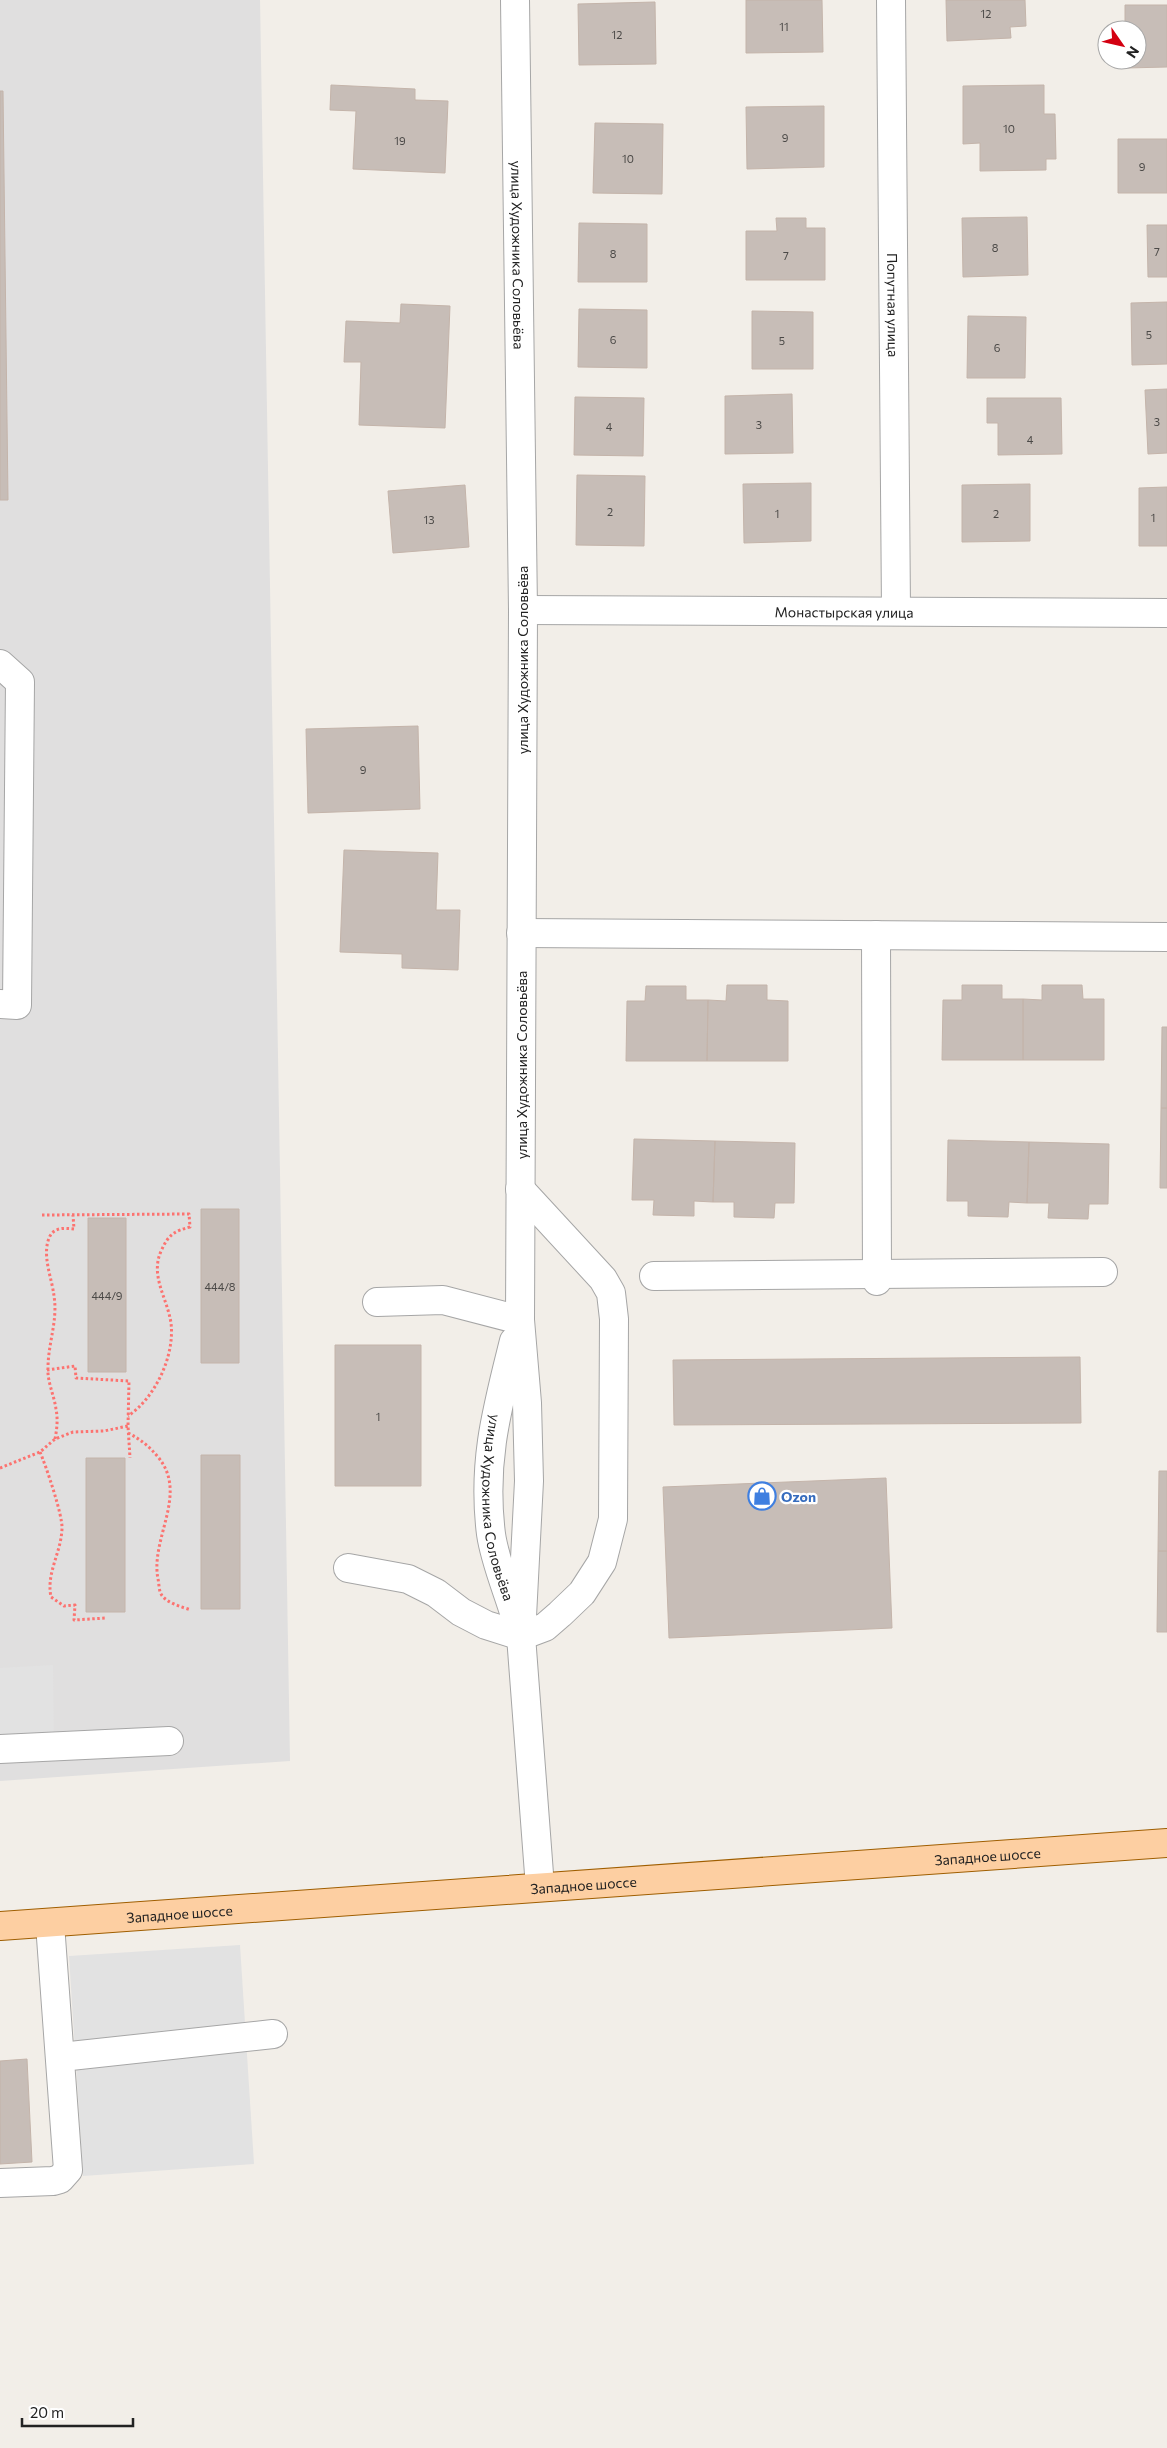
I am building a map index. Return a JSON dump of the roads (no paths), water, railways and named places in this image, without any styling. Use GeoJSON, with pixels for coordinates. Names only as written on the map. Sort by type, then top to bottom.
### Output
{"type":"FeatureCollection","features":[{"type":"Feature","properties":{"kind":"main road","name":"Западное шоссе"},"geometry":{"type":"LineString","coordinates":[[0,1926],[50,1924],[1167,1843]]}},
{"type":"Feature","properties":{"kind":"street","name":"улица Художника Соловьёва"},"geometry":{"type":"LineString","coordinates":[[515,0],[523,610],[520,1320],[527,1404],[529,1481],[521,1636],[540,1887]]}},
{"type":"Feature","properties":{"kind":"street","name":"Попутная улица"},"geometry":{"type":"LineString","coordinates":[[891,0],[896,610]]}},
{"type":"Feature","properties":{"kind":"street","name":"Монастырская улица"},"geometry":{"type":"LineString","coordinates":[[523,610],[896,610],[1167,613]]}},
{"type":"Feature","properties":{"kind":"street"},"geometry":{"type":"LineString","coordinates":[[0,664],[20,682],[17,1005],[0,1004]]}},
{"type":"Feature","properties":{"kind":"street"},"geometry":{"type":"LineString","coordinates":[[521,933],[1167,937]]}},
{"type":"Feature","properties":{"kind":"street"},"geometry":{"type":"LineString","coordinates":[[876,935],[877,1277]]}},
{"type":"Feature","properties":{"kind":"street"},"geometry":{"type":"LineString","coordinates":[[348,1568],[408,1579],[436,1593],[461,1612],[477,1621],[521,1636],[545,1627],[582,1593],[602,1562],[613,1519],[614,1319],[611,1293],[603,1279],[520,1189]]}},
{"type":"Feature","properties":{"kind":"street"},"geometry":{"type":"LineString","coordinates":[[654,1276],[877,1277],[1103,1272]]}},
{"type":"Feature","properties":{"kind":"street"},"geometry":{"type":"LineString","coordinates":[[377,1302],[443,1300],[520,1320]]}},
{"type":"Feature","properties":{"kind":"street","name":"улица Художника Соловьёва"},"geometry":{"type":"LineString","coordinates":[[520,1320],[493,1427],[488,1482],[492,1536],[521,1636]]}},
{"type":"Feature","properties":{"kind":"street"},"geometry":{"type":"LineString","coordinates":[[0,1749],[168,1741]]}},
{"type":"Feature","properties":{"kind":"street"},"geometry":{"type":"LineString","coordinates":[[0,2182],[52,2181],[60,2179],[68,2170],[50,1924]]}},
{"type":"Feature","properties":{"kind":"street"},"geometry":{"type":"LineString","coordinates":[[61,2057],[273,2034]]}},
{"type":"Feature","properties":{"kind":"place","name":"Ozon"},"geometry":{"type":"Point","coordinates":[762,1496]}}]}
